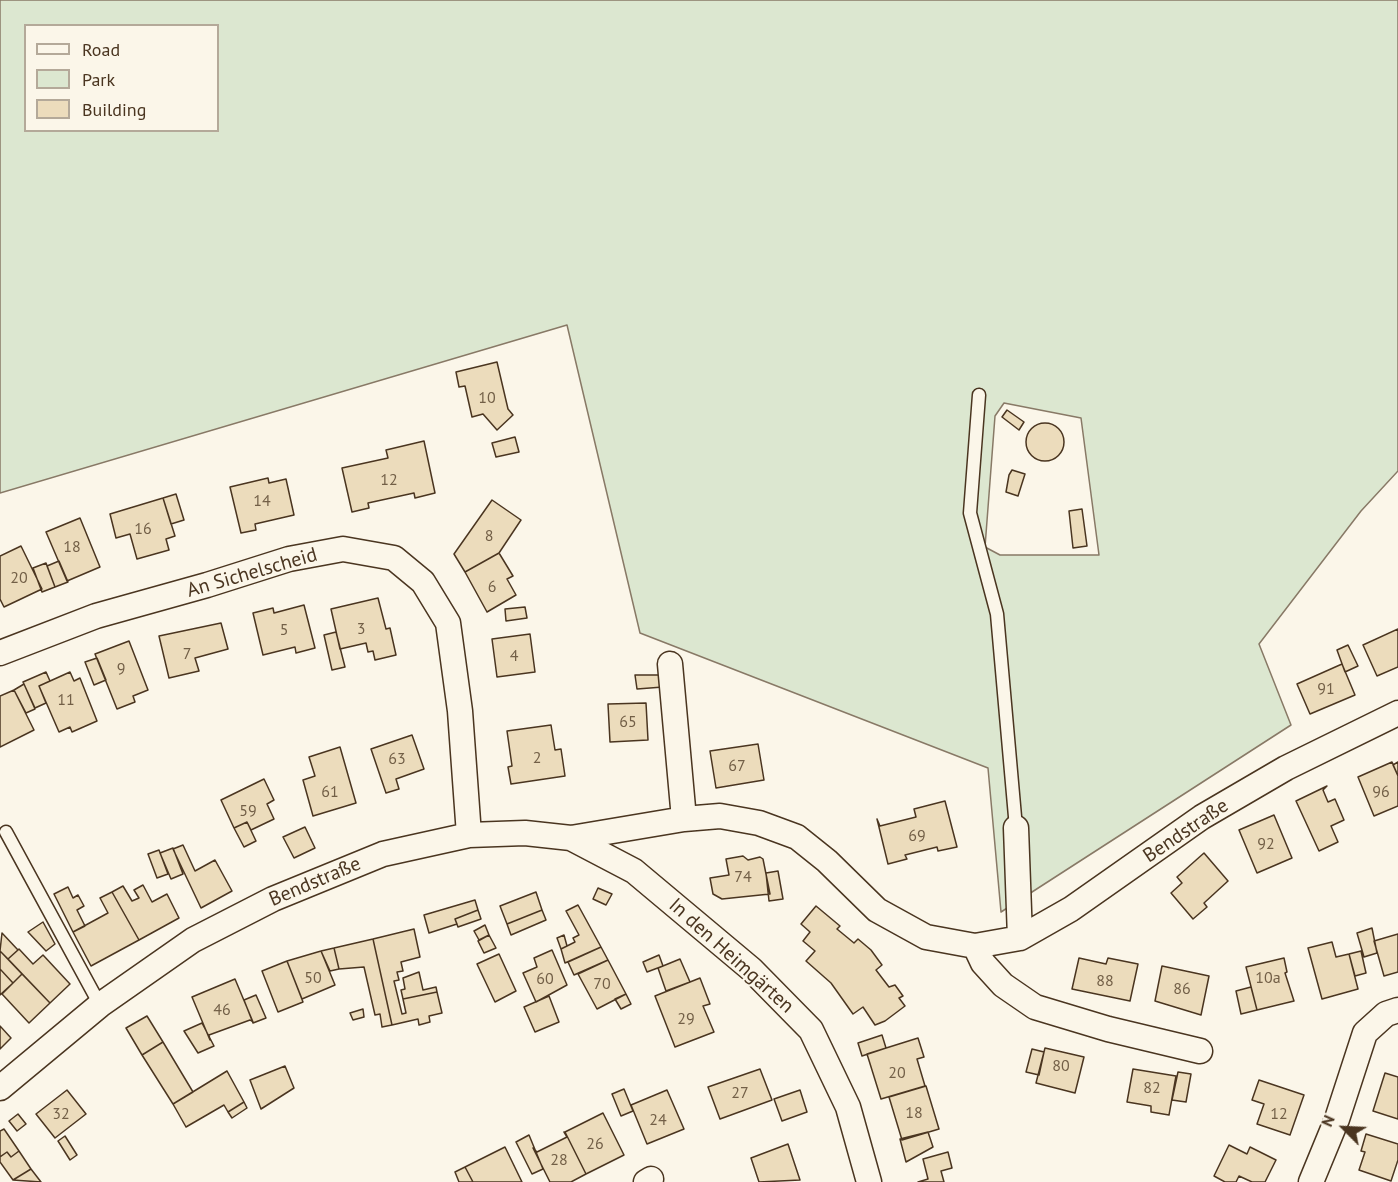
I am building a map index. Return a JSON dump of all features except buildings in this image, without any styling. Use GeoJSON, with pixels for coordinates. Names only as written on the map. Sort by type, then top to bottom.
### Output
{"type":"FeatureCollection","features":[{"type":"Feature","properties":{"kind":"street","name":"An Sichelscheid"},"geometry":{"type":"LineString","coordinates":[[0,653],[96,616],[289,559],[343,549],[394,558],[423,582],[448,623],[460,711],[469,835]]}},
{"type":"Feature","properties":{"kind":"street"},"geometry":{"type":"LineString","coordinates":[[670,664],[684,819]]}},
{"type":"Feature","properties":{"kind":"street","name":"Bendstraße"},"geometry":{"type":"LineString","coordinates":[[0,1088],[100,1005],[193,940],[273,899],[384,854],[469,835],[525,833],[571,838],[684,819],[720,816],[759,823],[798,837],[827,861],[877,910],[926,937],[975,946],[1020,938],[1080,903],[1202,817],[1286,768],[1398,713]]}},
{"type":"Feature","properties":{"kind":"street"},"geometry":{"type":"LineString","coordinates":[[1016,828],[1020,938]]}},
{"type":"Feature","properties":{"kind":"street","name":"In den Heimgärten"},"geometry":{"type":"LineString","coordinates":[[571,838],[634,871],[751,969],[811,1030],[848,1107],[869,1182]]}},
{"type":"Feature","properties":{"kind":"street"},"geometry":{"type":"LineString","coordinates":[[975,946],[983,963],[1003,985],[1035,1007],[1108,1029],[1200,1051]]}},
{"type":"Feature","properties":{"kind":"street"},"geometry":{"type":"LineString","coordinates":[[1311,1182],[1337,1119],[1365,1033],[1386,1014],[1398,1010]]}},
{"type":"Feature","properties":{"kind":"lane"},"geometry":{"type":"LineString","coordinates":[[979,396],[970,513],[997,614],[1016,828]]}},
{"type":"Feature","properties":{"kind":"lane"},"geometry":{"type":"LineString","coordinates":[[6,831],[100,1005]]}},
{"type":"Feature","properties":{"kind":"green space"},"geometry":{"type":"Polygon","coordinates":[[[0,0],[1398,0],[1398,471],[1361,511],[1259,644],[1291,725],[1001,912],[988,768],[640,633],[567,325],[0,493],[0,0]],[[1004,403],[995,416],[985,547],[1000,555],[1099,555],[1081,418],[1004,403]]]}}]}
